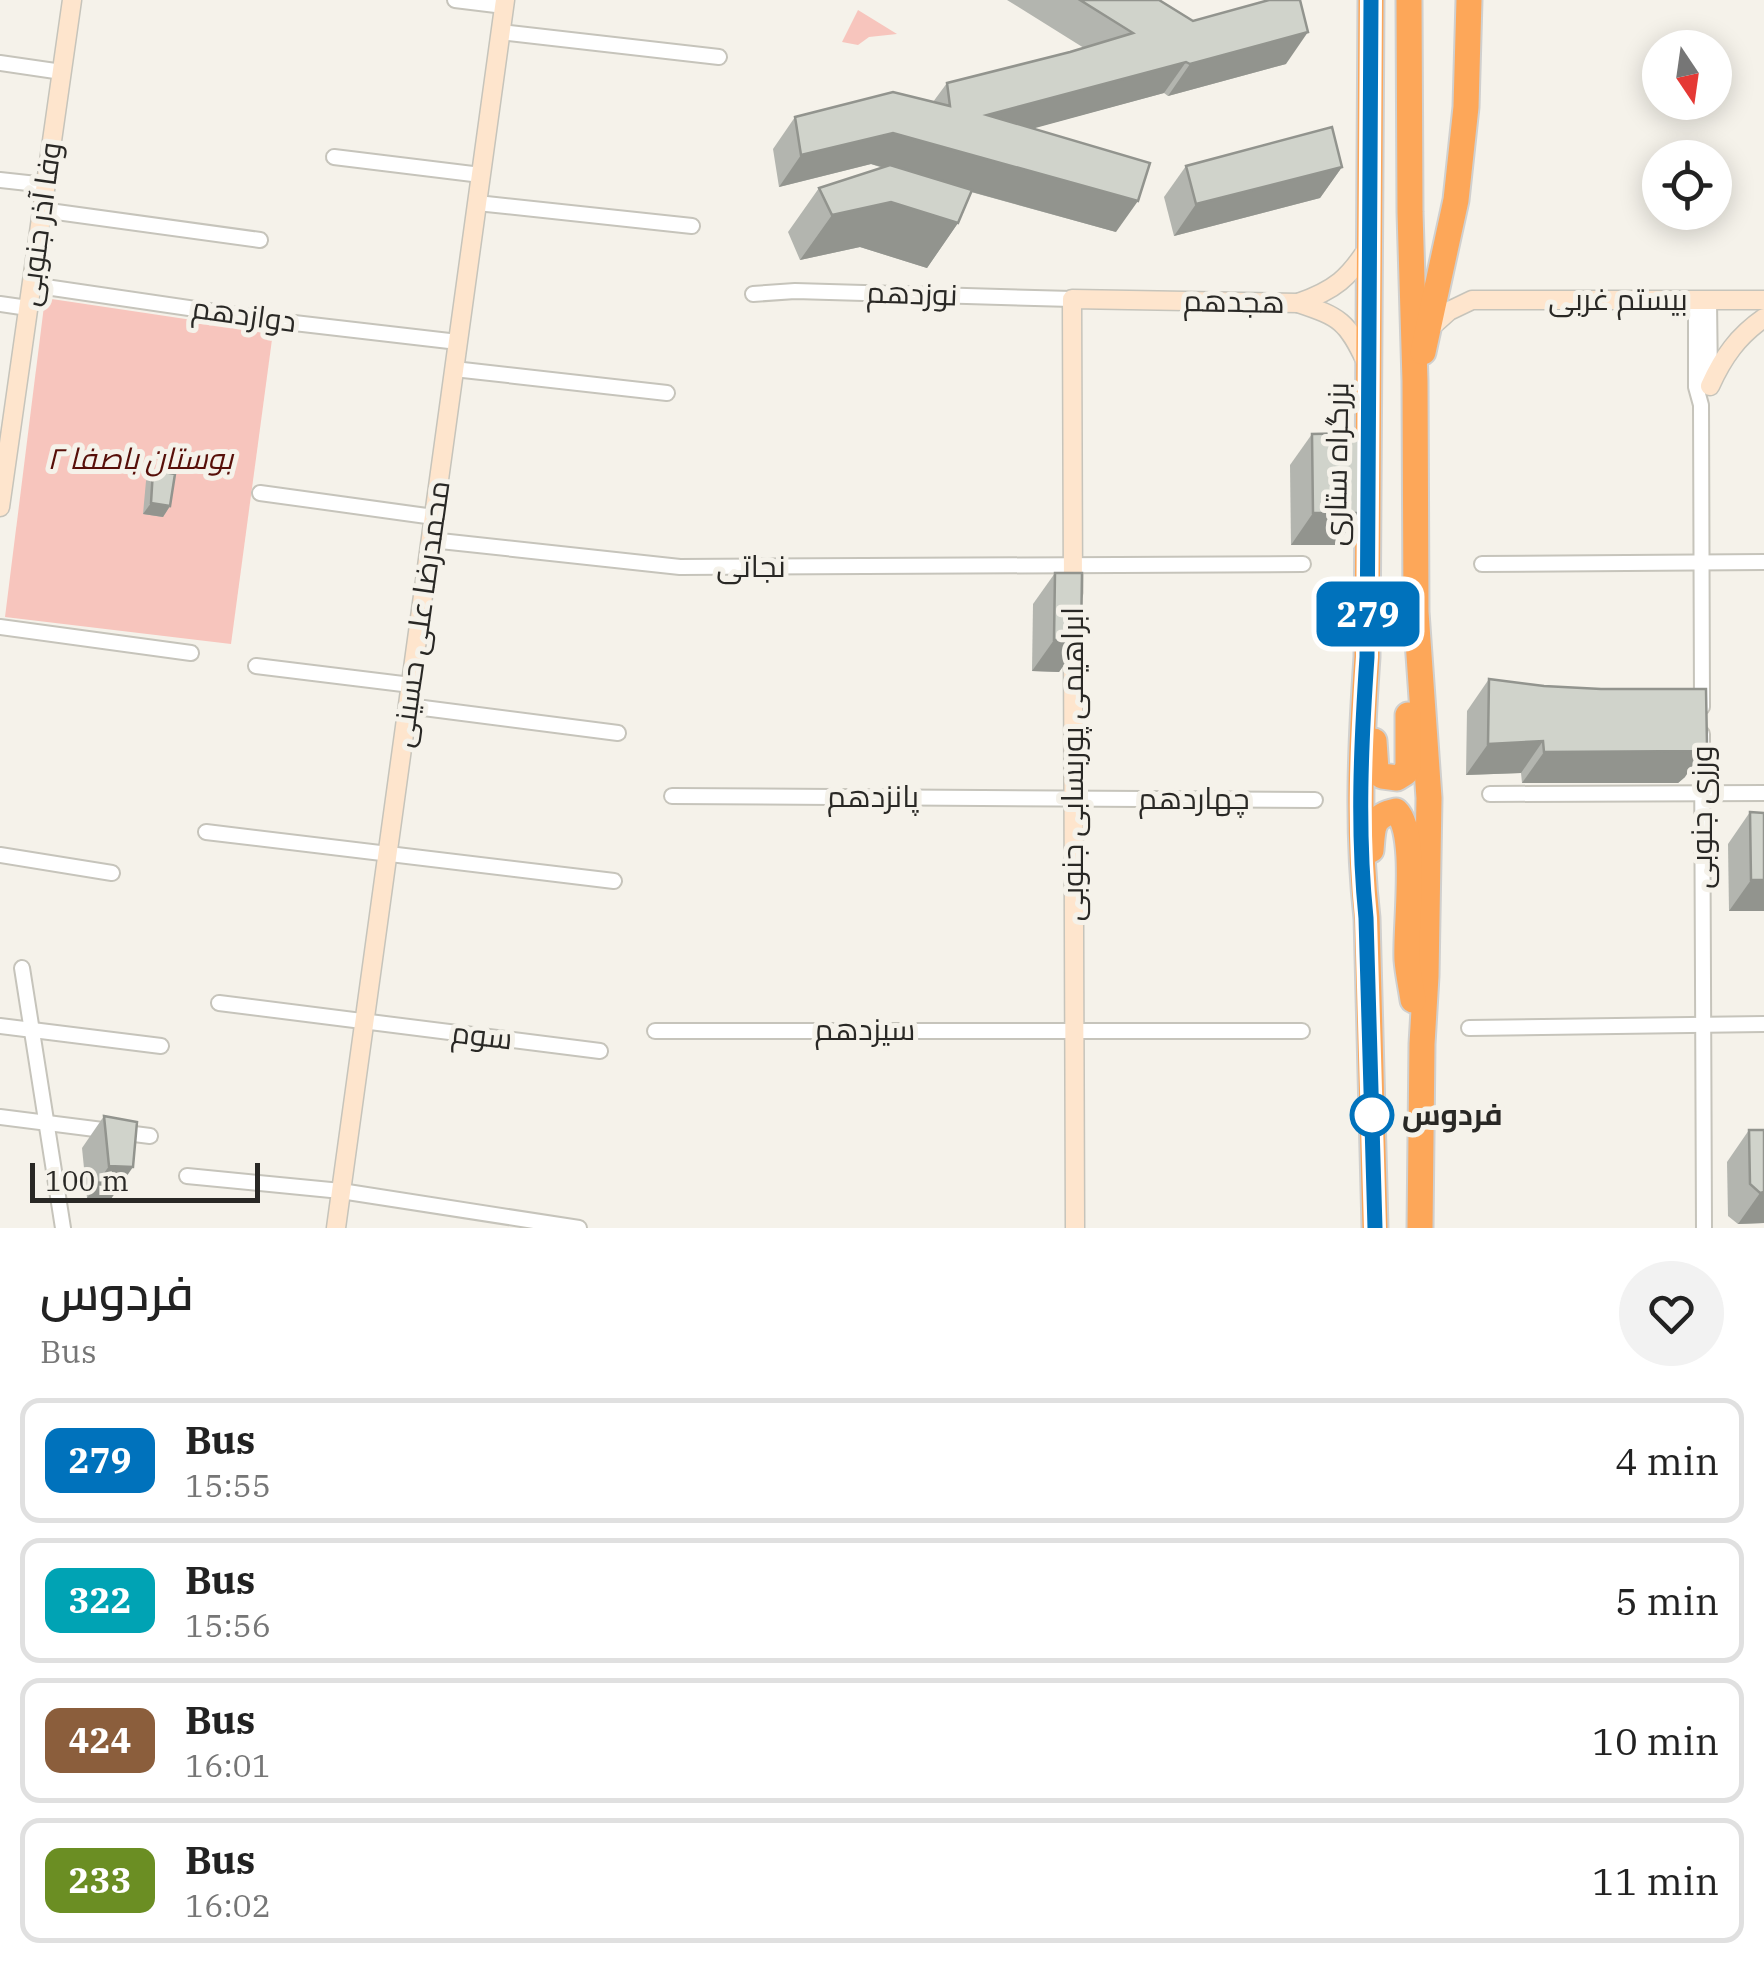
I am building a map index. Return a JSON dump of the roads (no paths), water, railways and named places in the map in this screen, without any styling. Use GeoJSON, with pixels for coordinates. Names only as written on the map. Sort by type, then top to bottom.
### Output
{"type":"FeatureCollection","features":[{"type":"Feature","properties":{"kind":"highway","name":"بزرگراه ستاری"},"geometry":{"type":"LineString","coordinates":[[1371,0],[1367,657],[1360,766],[1374,1228]]}},
{"type":"Feature","properties":{"kind":"highway"},"geometry":{"type":"LineString","coordinates":[[1409,0],[1416,612],[1429,798],[1420,1228]]}},
{"type":"Feature","properties":{"kind":"highway"},"geometry":{"type":"LineString","coordinates":[[1415,381],[1456,200],[1466,108],[1469,0]]}},
{"type":"Feature","properties":{"kind":"highway"},"geometry":{"type":"LineString","coordinates":[[1367,657],[1376,770],[1382,776],[1397,778],[1408,766],[1411,639],[1416,612]]}},
{"type":"Feature","properties":{"kind":"highway"},"geometry":{"type":"LineString","coordinates":[[1366,918],[1373,828],[1382,815],[1396,811],[1406,830],[1407,960],[1422,1044]]}},
{"type":"Feature","properties":{"kind":"street","name":"وفا آذر جنوبی"},"geometry":{"type":"LineString","coordinates":[[0,508],[6,421],[32,285],[72,0]]}},
{"type":"Feature","properties":{"kind":"street"},"geometry":{"type":"LineString","coordinates":[[455,0],[504,3]]}},
{"type":"Feature","properties":{"kind":"street","name":"محمدرضا علی حسینی"},"geometry":{"type":"LineString","coordinates":[[336,1228],[504,3]]}},
{"type":"Feature","properties":{"kind":"street"},"geometry":{"type":"LineString","coordinates":[[500,32],[718,56]]}},
{"type":"Feature","properties":{"kind":"street"},"geometry":{"type":"LineString","coordinates":[[0,63],[62,72]]}},
{"type":"Feature","properties":{"kind":"street"},"geometry":{"type":"LineString","coordinates":[[334,157],[480,175]]}},
{"type":"Feature","properties":{"kind":"street"},"geometry":{"type":"LineString","coordinates":[[0,180],[46,185]]}},
{"type":"Feature","properties":{"kind":"street"},"geometry":{"type":"LineString","coordinates":[[477,203],[692,226]]}},
{"type":"Feature","properties":{"kind":"street"},"geometry":{"type":"LineString","coordinates":[[42,210],[260,240]]}},
{"type":"Feature","properties":{"kind":"street","name":"هجدهم"},"geometry":{"type":"LineString","coordinates":[[1072,299],[1298,303],[1336,286],[1354,269],[1371,242]]}},
{"type":"Feature","properties":{"kind":"street"},"geometry":{"type":"LineString","coordinates":[[1440,280],[1472,300]]}},
{"type":"Feature","properties":{"kind":"street","name":"دوازدهم"},"geometry":{"type":"LineString","coordinates":[[32,285],[458,342]]}},
{"type":"Feature","properties":{"kind":"street","name":"نوزدهم"},"geometry":{"type":"LineString","coordinates":[[753,294],[794,291],[1072,299]]}},
{"type":"Feature","properties":{"kind":"street","name":"ابراهیمی پوربسابی جنوبی"},"geometry":{"type":"LineString","coordinates":[[1072,299],[1075,1228]]}},
{"type":"Feature","properties":{"kind":"street"},"geometry":{"type":"LineString","coordinates":[[1430,328],[1449,311],[1472,300]]}},
{"type":"Feature","properties":{"kind":"street","name":"بیستم غربی"},"geometry":{"type":"LineString","coordinates":[[1472,300],[1764,300]]}},
{"type":"Feature","properties":{"kind":"street","name":"ورزی جنوبی"},"geometry":{"type":"LineString","coordinates":[[1701,405],[1710,386],[1703,300]]}},
{"type":"Feature","properties":{"kind":"street","name":"ورزی جنوبی"},"geometry":{"type":"LineString","coordinates":[[1703,300],[1696,386],[1701,405],[1704,1228]]}},
{"type":"Feature","properties":{"kind":"street"},"geometry":{"type":"LineString","coordinates":[[1298,303],[1331,314],[1344,325],[1370,370]]}},
{"type":"Feature","properties":{"kind":"street"},"geometry":{"type":"LineString","coordinates":[[0,304],[28,308]]}},
{"type":"Feature","properties":{"kind":"street"},"geometry":{"type":"LineString","coordinates":[[1710,386],[1734,342],[1764,318]]}},
{"type":"Feature","properties":{"kind":"street"},"geometry":{"type":"LineString","coordinates":[[454,369],[667,393]]}},
{"type":"Feature","properties":{"kind":"street"},"geometry":{"type":"LineString","coordinates":[[260,493],[434,518]]}},
{"type":"Feature","properties":{"kind":"street","name":"نجاتی"},"geometry":{"type":"LineString","coordinates":[[430,540],[680,567],[1303,564]]}},
{"type":"Feature","properties":{"kind":"street"},"geometry":{"type":"LineString","coordinates":[[1482,564],[1764,562]]}},
{"type":"Feature","properties":{"kind":"street"},"geometry":{"type":"LineString","coordinates":[[0,628],[191,653]]}},
{"type":"Feature","properties":{"kind":"street"},"geometry":{"type":"LineString","coordinates":[[256,666],[411,685]]}},
{"type":"Feature","properties":{"kind":"street"},"geometry":{"type":"LineString","coordinates":[[408,706],[618,733]]}},
{"type":"Feature","properties":{"kind":"street"},"geometry":{"type":"LineString","coordinates":[[1490,794],[1764,793]]}},
{"type":"Feature","properties":{"kind":"street","name":"پانزدهم"},"geometry":{"type":"LineString","coordinates":[[672,796],[1074,798]]}},
{"type":"Feature","properties":{"kind":"street","name":"چهاردهم"},"geometry":{"type":"LineString","coordinates":[[1074,798],[1314,800]]}},
{"type":"Feature","properties":{"kind":"street"},"geometry":{"type":"LineString","coordinates":[[206,832],[614,881]]}},
{"type":"Feature","properties":{"kind":"street"},"geometry":{"type":"LineString","coordinates":[[0,855],[112,873]]}},
{"type":"Feature","properties":{"kind":"street"},"geometry":{"type":"LineString","coordinates":[[22,968],[63,1228]]}},
{"type":"Feature","properties":{"kind":"street","name":"سوم"},"geometry":{"type":"LineString","coordinates":[[219,1003],[600,1051]]}},
{"type":"Feature","properties":{"kind":"street"},"geometry":{"type":"LineString","coordinates":[[1470,1028],[1764,1024]]}},
{"type":"Feature","properties":{"kind":"street"},"geometry":{"type":"LineString","coordinates":[[0,1026],[161,1046]]}},
{"type":"Feature","properties":{"kind":"street","name":"سیزدهم"},"geometry":{"type":"LineString","coordinates":[[655,1030],[1074,1030]]}},
{"type":"Feature","properties":{"kind":"street"},"geometry":{"type":"LineString","coordinates":[[1074,1030],[1302,1031]]}},
{"type":"Feature","properties":{"kind":"street"},"geometry":{"type":"LineString","coordinates":[[0,1117],[150,1136]]}},
{"type":"Feature","properties":{"kind":"street"},"geometry":{"type":"LineString","coordinates":[[187,1176],[342,1191],[578,1228]]}},
{"type":"Feature","properties":{"kind":"place","name":"فردوس"},"geometry":{"type":"Point","coordinates":[1372,1115]}},
{"type":"Feature","properties":{"kind":"park label","name":"بوستان باصفا ۲"},"geometry":{"type":"Point","coordinates":[140,459]}}]}
